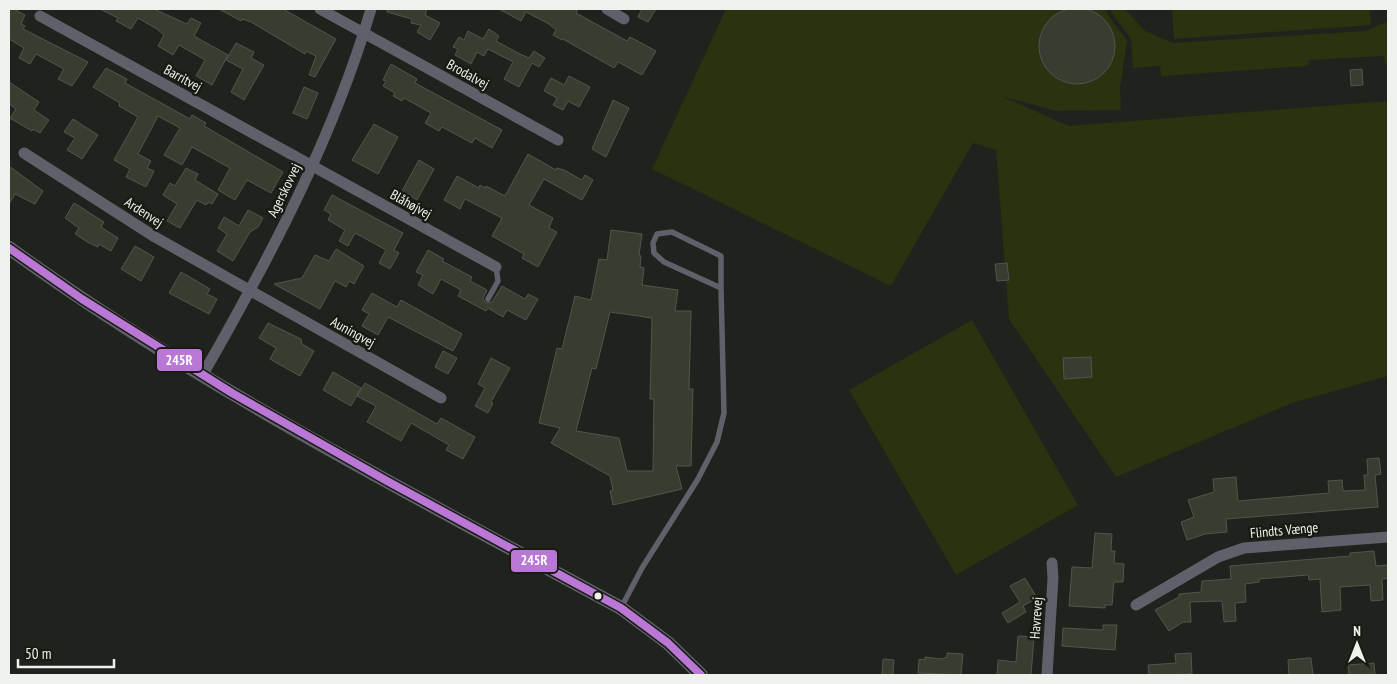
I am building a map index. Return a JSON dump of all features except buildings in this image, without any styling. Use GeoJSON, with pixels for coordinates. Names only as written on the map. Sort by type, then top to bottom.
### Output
{"type":"FeatureCollection","features":[{"type":"Feature","properties":{"kind":"street","name":"Brodalvej"},"geometry":{"type":"LineString","coordinates":[[320,9],[558,140]]}},
{"type":"Feature","properties":{"kind":"street","name":"Agerskovvej"},"geometry":{"type":"LineString","coordinates":[[202,376],[251,292],[313,167],[342,96],[371,9]]}},
{"type":"Feature","properties":{"kind":"street"},"geometry":{"type":"LineString","coordinates":[[607,9],[624,19]]}},
{"type":"Feature","properties":{"kind":"street","name":"Barritvej"},"geometry":{"type":"LineString","coordinates":[[40,16],[313,167]]}},
{"type":"Feature","properties":{"kind":"street","name":"Ardenvej"},"geometry":{"type":"LineString","coordinates":[[24,153],[155,237],[251,292]]}},
{"type":"Feature","properties":{"kind":"street","name":"Blåhøjvej"},"geometry":{"type":"LineString","coordinates":[[313,167],[496,267]]}},
{"type":"Feature","properties":{"kind":"street"},"geometry":{"type":"LineString","coordinates":[[9,248],[53,280],[202,376],[286,425],[621,608],[668,643],[701,675]]}},
{"type":"Feature","properties":{"kind":"street","name":"Auningvej"},"geometry":{"type":"LineString","coordinates":[[251,292],[442,398]]}},
{"type":"Feature","properties":{"kind":"street","name":"Flindts Vænge"},"geometry":{"type":"LineString","coordinates":[[1136,605],[1218,557],[1244,548],[1388,537]]}},
{"type":"Feature","properties":{"kind":"street","name":"Havrevej"},"geometry":{"type":"LineString","coordinates":[[1047,675],[1054,578],[1052,563]]}},
{"type":"Feature","properties":{"kind":"lane"},"geometry":{"type":"LineString","coordinates":[[621,608],[642,568],[698,479],[717,442],[724,413],[721,256],[672,232],[657,234],[653,243],[654,253],[664,262],[721,288]]}},
{"type":"Feature","properties":{"kind":"lane"},"geometry":{"type":"LineString","coordinates":[[488,299],[498,281],[496,267]]}},
{"type":"Feature","properties":{"kind":"green space"},"geometry":{"type":"Polygon","coordinates":[[[726,9],[1105,9],[1127,40],[1120,89],[1121,110],[1056,111],[1001,96],[1069,126],[1388,101],[1388,376],[1292,403],[1116,477],[1009,319],[996,150],[973,143],[891,286],[652,169],[726,9]]]}},
{"type":"Feature","properties":{"kind":"green space"},"geometry":{"type":"Polygon","coordinates":[[[1109,9],[1125,9],[1145,31],[1173,43],[1366,31],[1388,21],[1388,62],[1385,63],[1384,56],[1309,60],[1308,66],[1161,76],[1160,66],[1133,68],[1131,39],[1109,9]]]}},
{"type":"Feature","properties":{"kind":"green space"},"geometry":{"type":"Polygon","coordinates":[[[1172,9],[1370,9],[1371,25],[1174,39],[1172,9]]]}},
{"type":"Feature","properties":{"kind":"green space"},"geometry":{"type":"Polygon","coordinates":[[[972,320],[1078,505],[956,575],[849,390],[972,320]]]}},
{"type":"Feature","properties":{"kind":"transit line","name":"245R"},"geometry":{"type":"LineString","coordinates":[[9,248],[82,299],[232,393],[387,481],[621,608],[668,643],[701,675]]}}]}
